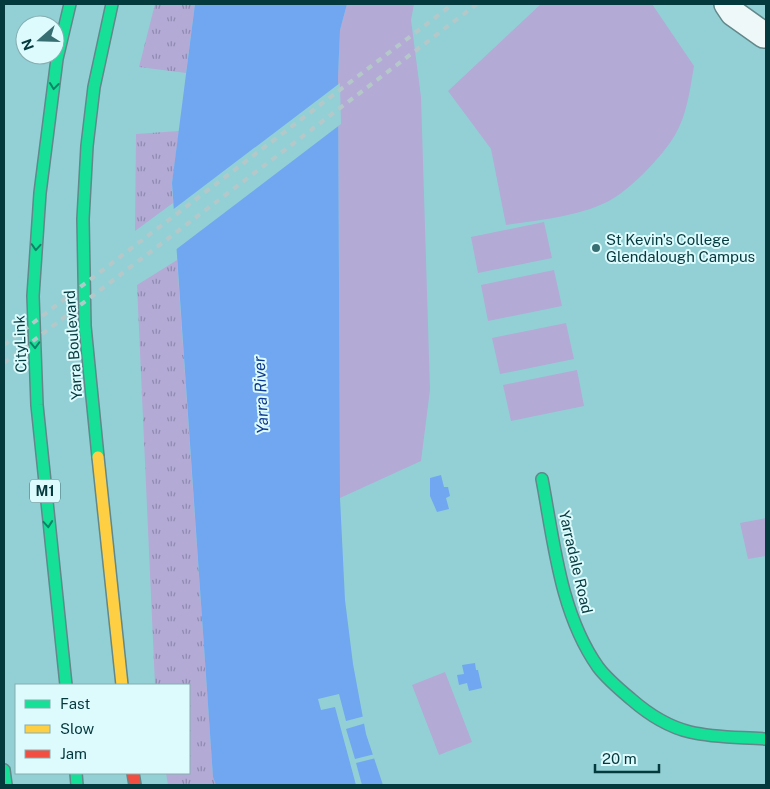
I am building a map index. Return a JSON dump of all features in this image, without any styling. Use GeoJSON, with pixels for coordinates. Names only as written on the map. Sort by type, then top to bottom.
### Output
{"type":"FeatureCollection","features":[{"type":"Feature","properties":{"kind":"main road","name":"CityLink"},"geometry":{"type":"LineString","coordinates":[[66,684],[37,405],[33,296],[40,193],[57,59],[70,4]]}},
{"type":"Feature","properties":{"kind":"main road","name":"Yarra Boulevard"},"geometry":{"type":"LineString","coordinates":[[112,4],[94,87],[86,146],[82,219],[85,326],[122,684]]}},
{"type":"Feature","properties":{"kind":"main road","name":"Yarradale Road"},"geometry":{"type":"LineString","coordinates":[[542,479],[566,598],[583,641],[598,667],[618,689],[647,713],[689,731],[727,736],[766,738]]}},
{"type":"Feature","properties":{"kind":"main road"},"geometry":{"type":"LineString","coordinates":[[4,770],[6,785]]}},
{"type":"Feature","properties":{"kind":"street"},"geometry":{"type":"LineString","coordinates":[[727,4],[733,13],[765,37]]}},
{"type":"Feature","properties":{"kind":"street"},"geometry":{"type":"LineString","coordinates":[[750,4],[765,37]]}},
{"type":"Feature","properties":{"kind":"green space"},"geometry":{"type":"Polygon","coordinates":[[[155,4],[195,4],[186,73],[139,67],[155,4]]]}},
{"type":"Feature","properties":{"kind":"green space"},"geometry":{"type":"Polygon","coordinates":[[[347,4],[414,4],[411,20],[421,97],[430,390],[421,461],[340,498],[338,77],[340,30],[347,4]]]}},
{"type":"Feature","properties":{"kind":"green space"},"geometry":{"type":"Polygon","coordinates":[[[541,4],[652,4],[694,66],[685,110],[675,135],[654,163],[635,182],[607,202],[583,211],[506,225],[491,149],[448,91],[541,4]]]}},
{"type":"Feature","properties":{"kind":"green space"},"geometry":{"type":"Polygon","coordinates":[[[179,131],[172,183],[173,203],[135,231],[136,134],[179,131]]]}},
{"type":"Feature","properties":{"kind":"green space"},"geometry":{"type":"Polygon","coordinates":[[[544,222],[552,258],[478,273],[471,237],[544,222]]]}},
{"type":"Feature","properties":{"kind":"green space"},"geometry":{"type":"Polygon","coordinates":[[[177,260],[213,777],[216,785],[168,785],[166,774],[190,774],[190,684],[155,684],[137,285],[177,260]]]}},
{"type":"Feature","properties":{"kind":"green space"},"geometry":{"type":"Polygon","coordinates":[[[554,270],[562,306],[488,321],[481,285],[554,270]]]}},
{"type":"Feature","properties":{"kind":"green space"},"geometry":{"type":"Polygon","coordinates":[[[566,323],[574,359],[500,374],[492,338],[566,323]]]}},
{"type":"Feature","properties":{"kind":"green space"},"geometry":{"type":"Polygon","coordinates":[[[577,370],[584,406],[511,421],[503,385],[577,370]]]}},
{"type":"Feature","properties":{"kind":"green space"},"geometry":{"type":"Polygon","coordinates":[[[766,518],[766,556],[748,559],[740,523],[766,518]]]}},
{"type":"Feature","properties":{"kind":"green space"},"geometry":{"type":"Polygon","coordinates":[[[445,672],[472,742],[439,755],[412,685],[445,672]]]}},
{"type":"Feature","properties":{"kind":"water","name":"Yarra River"},"geometry":{"type":"Polygon","coordinates":[[[195,4],[347,4],[340,30],[338,77],[340,498],[345,600],[353,664],[366,734],[383,785],[216,785],[213,777],[172,183],[195,4]]]}},
{"type":"Feature","properties":{"kind":"water"},"geometry":{"type":"Polygon","coordinates":[[[441,475],[444,487],[448,487],[450,496],[446,498],[449,509],[437,512],[430,496],[430,478],[441,475]]]}},
{"type":"Feature","properties":{"kind":"water"},"geometry":{"type":"Polygon","coordinates":[[[475,663],[482,688],[469,691],[467,683],[459,685],[457,675],[464,674],[462,665],[475,663]]]}},
{"type":"Feature","properties":{"kind":"pier"},"geometry":{"type":"Polygon","coordinates":[[[340,83],[341,124],[174,251],[171,211],[340,83]]]}},
{"type":"Feature","properties":{"kind":"pier"},"geometry":{"type":"Polygon","coordinates":[[[339,694],[346,721],[365,716],[366,723],[346,729],[355,759],[375,754],[376,758],[356,763],[362,785],[356,785],[335,707],[321,710],[318,699],[339,694]]]}},
{"type":"Feature","properties":{"kind":"railway"},"geometry":{"type":"LineString","coordinates":[[4,345],[453,4]]}},
{"type":"Feature","properties":{"kind":"railway"},"geometry":{"type":"LineString","coordinates":[[4,363],[477,4]]}},
{"type":"Feature","properties":{"kind":"traffic: fast"},"geometry":{"type":"LineString","coordinates":[[66,684],[37,405],[33,296],[40,193],[57,59],[70,4]]}},
{"type":"Feature","properties":{"kind":"traffic: fast"},"geometry":{"type":"LineString","coordinates":[[98,457],[85,326],[83,219],[87,146],[94,87],[112,4]]}},
{"type":"Feature","properties":{"kind":"traffic: fast"},"geometry":{"type":"LineString","coordinates":[[542,479],[555,552],[567,600],[585,646],[598,667],[613,684],[637,704],[674,727],[709,735],[766,739]]}},
{"type":"Feature","properties":{"kind":"traffic: fast"},"geometry":{"type":"LineString","coordinates":[[4,770],[6,785]]}},
{"type":"Feature","properties":{"kind":"traffic: fast"},"geometry":{"type":"LineString","coordinates":[[76,774],[77,785]]}},
{"type":"Feature","properties":{"kind":"traffic: slow"},"geometry":{"type":"LineString","coordinates":[[98,457],[122,684]]}},
{"type":"Feature","properties":{"kind":"traffic: jam"},"geometry":{"type":"LineString","coordinates":[[133,774],[135,785]]}},
{"type":"Feature","properties":{"kind":"place","name":"St Kevin's College Glendalough Campus"},"geometry":{"type":"Point","coordinates":[596,248]}}]}
